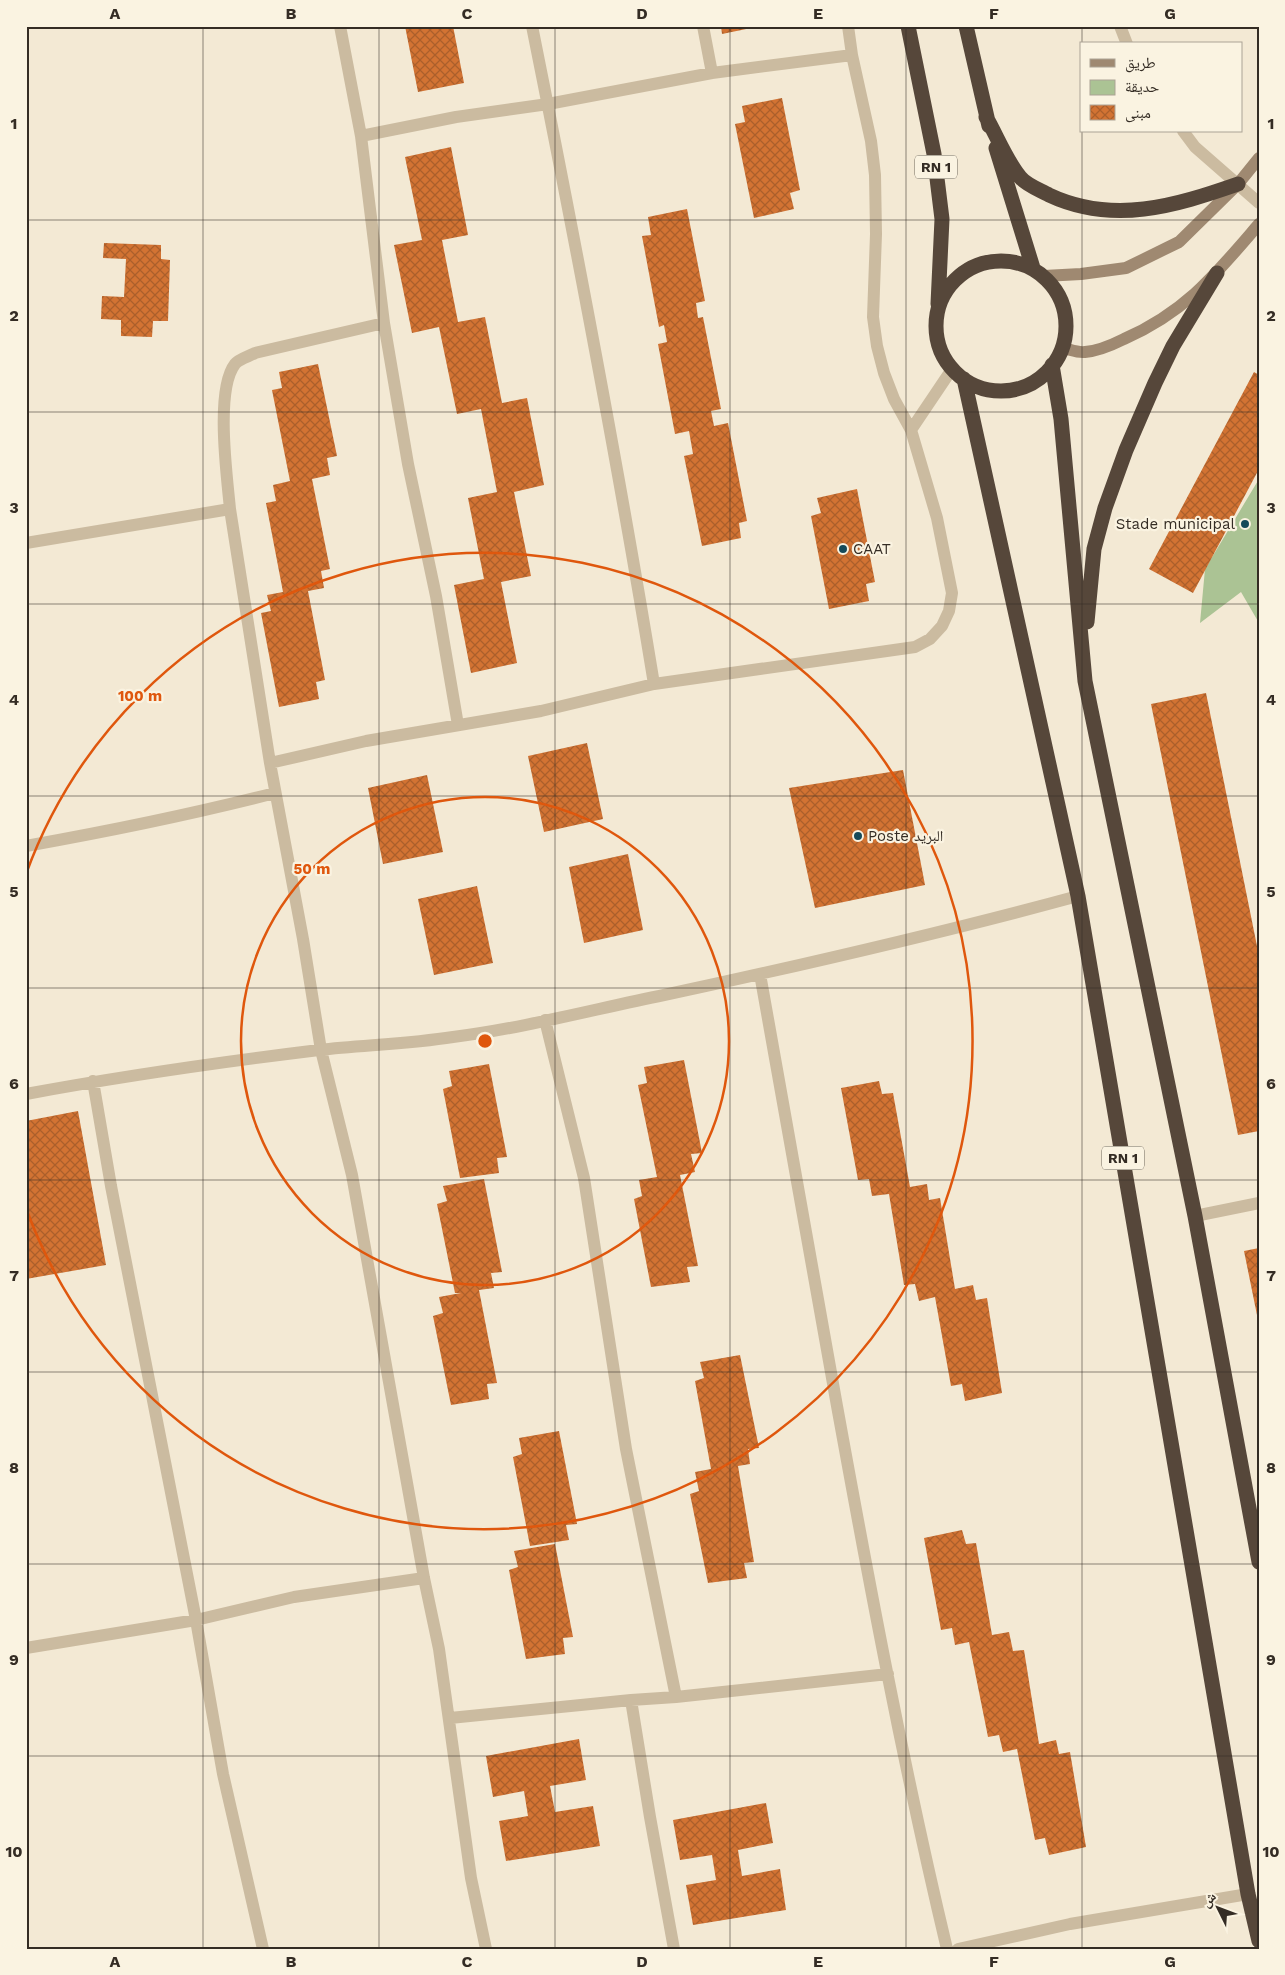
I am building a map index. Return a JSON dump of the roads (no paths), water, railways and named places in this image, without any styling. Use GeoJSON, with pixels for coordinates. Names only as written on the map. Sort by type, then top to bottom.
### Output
{"type":"FeatureCollection","features":[{"type":"Feature","properties":{"kind":"highway","name":"RN 1"},"geometry":{"type":"LineString","coordinates":[[908,26],[934,154],[942,219],[938,311]]}},
{"type":"Feature","properties":{"kind":"highway"},"geometry":{"type":"LineString","coordinates":[[966,26],[986,117],[1038,272]]}},
{"type":"Feature","properties":{"kind":"highway"},"geometry":{"type":"LineString","coordinates":[[986,117],[1021,178],[1057,199],[1080,206],[1114,211],[1151,209],[1188,201],[1238,184]]}},
{"type":"Feature","properties":{"kind":"highway"},"geometry":{"type":"LineString","coordinates":[[994,261],[1014,262],[1038,272],[1056,291],[1064,309],[1066,329],[1062,348],[1052,365],[1039,379],[1020,388],[1001,391],[982,388],[958,374],[939,346],[936,329],[938,311],[946,292],[958,277],[975,266],[994,261]]}},
{"type":"Feature","properties":{"kind":"highway"},"geometry":{"type":"LineString","coordinates":[[1085,681],[1090,581],[1094,549],[1105,508],[1126,450],[1155,383],[1173,346],[1217,274]]}},
{"type":"Feature","properties":{"kind":"highway"},"geometry":{"type":"LineString","coordinates":[[1052,365],[1061,419],[1085,681],[1195,1216],[1259,1562]]}},
{"type":"Feature","properties":{"kind":"highway","name":"RN 1"},"geometry":{"type":"LineString","coordinates":[[958,374],[1078,896],[1248,1894],[1259,1941]]}},
{"type":"Feature","properties":{"kind":"street"},"geometry":{"type":"LineString","coordinates":[[340,26],[361,136],[384,323],[408,464],[436,596],[458,726]]}},
{"type":"Feature","properties":{"kind":"street"},"geometry":{"type":"LineString","coordinates":[[532,26],[592,325],[654,684]]}},
{"type":"Feature","properties":{"kind":"street"},"geometry":{"type":"LineString","coordinates":[[703,26],[712,73]]}},
{"type":"Feature","properties":{"kind":"street"},"geometry":{"type":"LineString","coordinates":[[270,763],[366,741],[540,711],[654,684],[898,651],[915,647],[930,639],[942,626],[950,611],[952,593],[937,518],[911,430],[894,399],[876,346],[874,317],[875,175],[871,142],[852,55],[848,26]]}},
{"type":"Feature","properties":{"kind":"street"},"geometry":{"type":"LineString","coordinates":[[1120,26],[1126,42]]}},
{"type":"Feature","properties":{"kind":"street"},"geometry":{"type":"LineString","coordinates":[[361,136],[456,117],[548,104],[712,73],[852,55]]}},
{"type":"Feature","properties":{"kind":"street"},"geometry":{"type":"LineString","coordinates":[[1183,132],[1195,147],[1259,203]]}},
{"type":"Feature","properties":{"kind":"street"},"geometry":{"type":"LineString","coordinates":[[1038,272],[1081,274],[1126,268],[1179,242],[1238,184],[1259,158]]}},
{"type":"Feature","properties":{"kind":"street"},"geometry":{"type":"LineString","coordinates":[[1062,348],[1083,352],[1097,350],[1131,337],[1176,310],[1217,274],[1259,224]]}},
{"type":"Feature","properties":{"kind":"street"},"geometry":{"type":"LineString","coordinates":[[384,323],[256,353],[236,363],[229,377],[225,400],[225,452],[230,509],[275,793],[303,939],[321,1050],[352,1175],[424,1578],[439,1649],[471,1878],[486,1949]]}},
{"type":"Feature","properties":{"kind":"street"},"geometry":{"type":"LineString","coordinates":[[911,430],[958,374]]}},
{"type":"Feature","properties":{"kind":"street"},"geometry":{"type":"LineString","coordinates":[[26,543],[230,509]]}},
{"type":"Feature","properties":{"kind":"street"},"geometry":{"type":"LineString","coordinates":[[26,846],[112,830],[275,793]]}},
{"type":"Feature","properties":{"kind":"street"},"geometry":{"type":"LineString","coordinates":[[26,1094],[93,1081],[321,1050],[454,1037],[545,1020],[760,974],[980,922],[1078,896]]}},
{"type":"Feature","properties":{"kind":"street"},"geometry":{"type":"LineString","coordinates":[[760,974],[888,1674],[924,1851],[947,1949]]}},
{"type":"Feature","properties":{"kind":"street"},"geometry":{"type":"LineString","coordinates":[[545,1020],[584,1178],[626,1449],[676,1697]]}},
{"type":"Feature","properties":{"kind":"street"},"geometry":{"type":"LineString","coordinates":[[93,1081],[111,1186],[196,1620],[224,1774],[263,1949]]}},
{"type":"Feature","properties":{"kind":"street"},"geometry":{"type":"LineString","coordinates":[[1195,1216],[1259,1203]]}},
{"type":"Feature","properties":{"kind":"street"},"geometry":{"type":"LineString","coordinates":[[26,1648],[196,1620],[294,1597],[424,1578]]}},
{"type":"Feature","properties":{"kind":"street"},"geometry":{"type":"LineString","coordinates":[[450,1718],[676,1697],[888,1674]]}},
{"type":"Feature","properties":{"kind":"street"},"geometry":{"type":"LineString","coordinates":[[631,1700],[674,1949]]}},
{"type":"Feature","properties":{"kind":"street"},"geometry":{"type":"LineString","coordinates":[[958,1949],[1070,1924],[1248,1894]]}},
{"type":"Feature","properties":{"kind":"place","name":"Stade municipal"},"geometry":{"type":"Point","coordinates":[1245,524]}},
{"type":"Feature","properties":{"kind":"place","name":"CAAT"},"geometry":{"type":"Point","coordinates":[843,549]}},
{"type":"Feature","properties":{"kind":"place","name":"Poste البريد"},"geometry":{"type":"Point","coordinates":[858,836]}}]}
